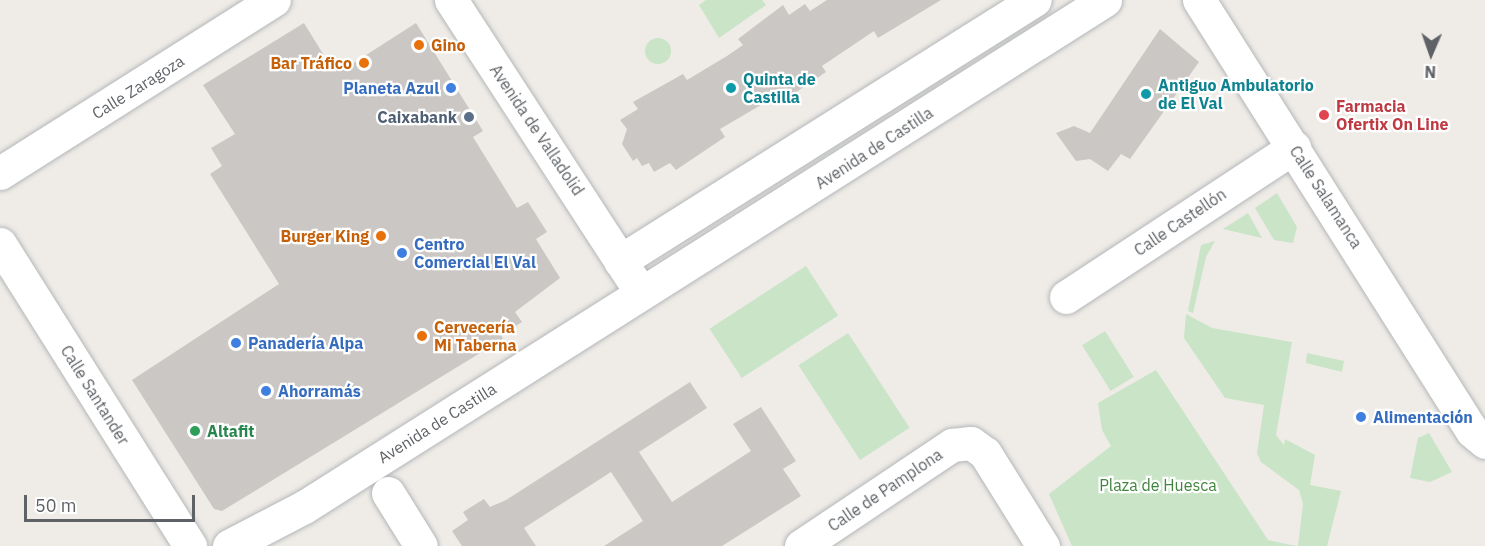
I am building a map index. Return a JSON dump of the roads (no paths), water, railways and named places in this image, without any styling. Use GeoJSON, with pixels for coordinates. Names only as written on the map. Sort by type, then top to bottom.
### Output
{"type":"FeatureCollection","features":[{"type":"Feature","properties":{"kind":"street","name":"Calle Zaragoza"},"geometry":{"type":"LineString","coordinates":[[0,173],[274,0]]}},
{"type":"Feature","properties":{"kind":"street","name":"Avenida de Valladolid"},"geometry":{"type":"LineString","coordinates":[[451,0],[620,261]]}},
{"type":"Feature","properties":{"kind":"street"},"geometry":{"type":"LineString","coordinates":[[642,294],[620,261],[1035,0]]}},
{"type":"Feature","properties":{"kind":"street","name":"Avenida de Castilla"},"geometry":{"type":"LineString","coordinates":[[227,546],[267,537],[642,294],[1105,0]]}},
{"type":"Feature","properties":{"kind":"street","name":"Calle Salamanca"},"geometry":{"type":"LineString","coordinates":[[1199,0],[1453,395],[1472,431],[1485,442]]}},
{"type":"Feature","properties":{"kind":"street","name":"Calle Castellón"},"geometry":{"type":"LineString","coordinates":[[1066,297],[1294,147]]}},
{"type":"Feature","properties":{"kind":"street","name":"Calle Santander"},"geometry":{"type":"LineString","coordinates":[[0,244],[187,541]]}},
{"type":"Feature","properties":{"kind":"street"},"geometry":{"type":"LineString","coordinates":[[1453,395],[1485,408]]}},
{"type":"Feature","properties":{"kind":"street","name":"Calle de Pamplona"},"geometry":{"type":"LineString","coordinates":[[801,546],[952,445],[971,443],[985,453],[1043,546]]}},
{"type":"Feature","properties":{"kind":"street"},"geometry":{"type":"LineString","coordinates":[[390,497],[421,546]]}},
{"type":"Feature","properties":{"kind":"street"},"geometry":{"type":"LineString","coordinates":[[187,541],[227,546]]}},
{"type":"Feature","properties":{"kind":"place","name":"Gino"},"geometry":{"type":"Point","coordinates":[419,45]}},
{"type":"Feature","properties":{"kind":"place","name":"Bar Tráfico"},"geometry":{"type":"Point","coordinates":[364,63]}},
{"type":"Feature","properties":{"kind":"place","name":"Planeta Azul"},"geometry":{"type":"Point","coordinates":[451,88]}},
{"type":"Feature","properties":{"kind":"place","name":"Quinta de Castilla"},"geometry":{"type":"Point","coordinates":[731,88]}},
{"type":"Feature","properties":{"kind":"place","name":"Antiguo Ambulatorio de El Val"},"geometry":{"type":"Point","coordinates":[1146,94]}},
{"type":"Feature","properties":{"kind":"place","name":"Farmacia Ofertix On Line"},"geometry":{"type":"Point","coordinates":[1324,115]}},
{"type":"Feature","properties":{"kind":"place","name":"Caixabank"},"geometry":{"type":"Point","coordinates":[469,117]}},
{"type":"Feature","properties":{"kind":"place","name":"Burger King"},"geometry":{"type":"Point","coordinates":[381,236]}},
{"type":"Feature","properties":{"kind":"place","name":"Centro Comercial El Val"},"geometry":{"type":"Point","coordinates":[402,253]}},
{"type":"Feature","properties":{"kind":"place","name":"Cervecería Mi Taberna"},"geometry":{"type":"Point","coordinates":[422,336]}},
{"type":"Feature","properties":{"kind":"place","name":"Panadería Alpa"},"geometry":{"type":"Point","coordinates":[236,343]}},
{"type":"Feature","properties":{"kind":"place","name":"Ahorramás"},"geometry":{"type":"Point","coordinates":[266,391]}},
{"type":"Feature","properties":{"kind":"place","name":"Alimentación"},"geometry":{"type":"Point","coordinates":[1361,417]}},
{"type":"Feature","properties":{"kind":"place","name":"Altafit"},"geometry":{"type":"Point","coordinates":[195,431]}},
{"type":"Feature","properties":{"kind":"park label","name":"Plaza de Huesca"},"geometry":{"type":"Point","coordinates":[1158,485]}}]}
